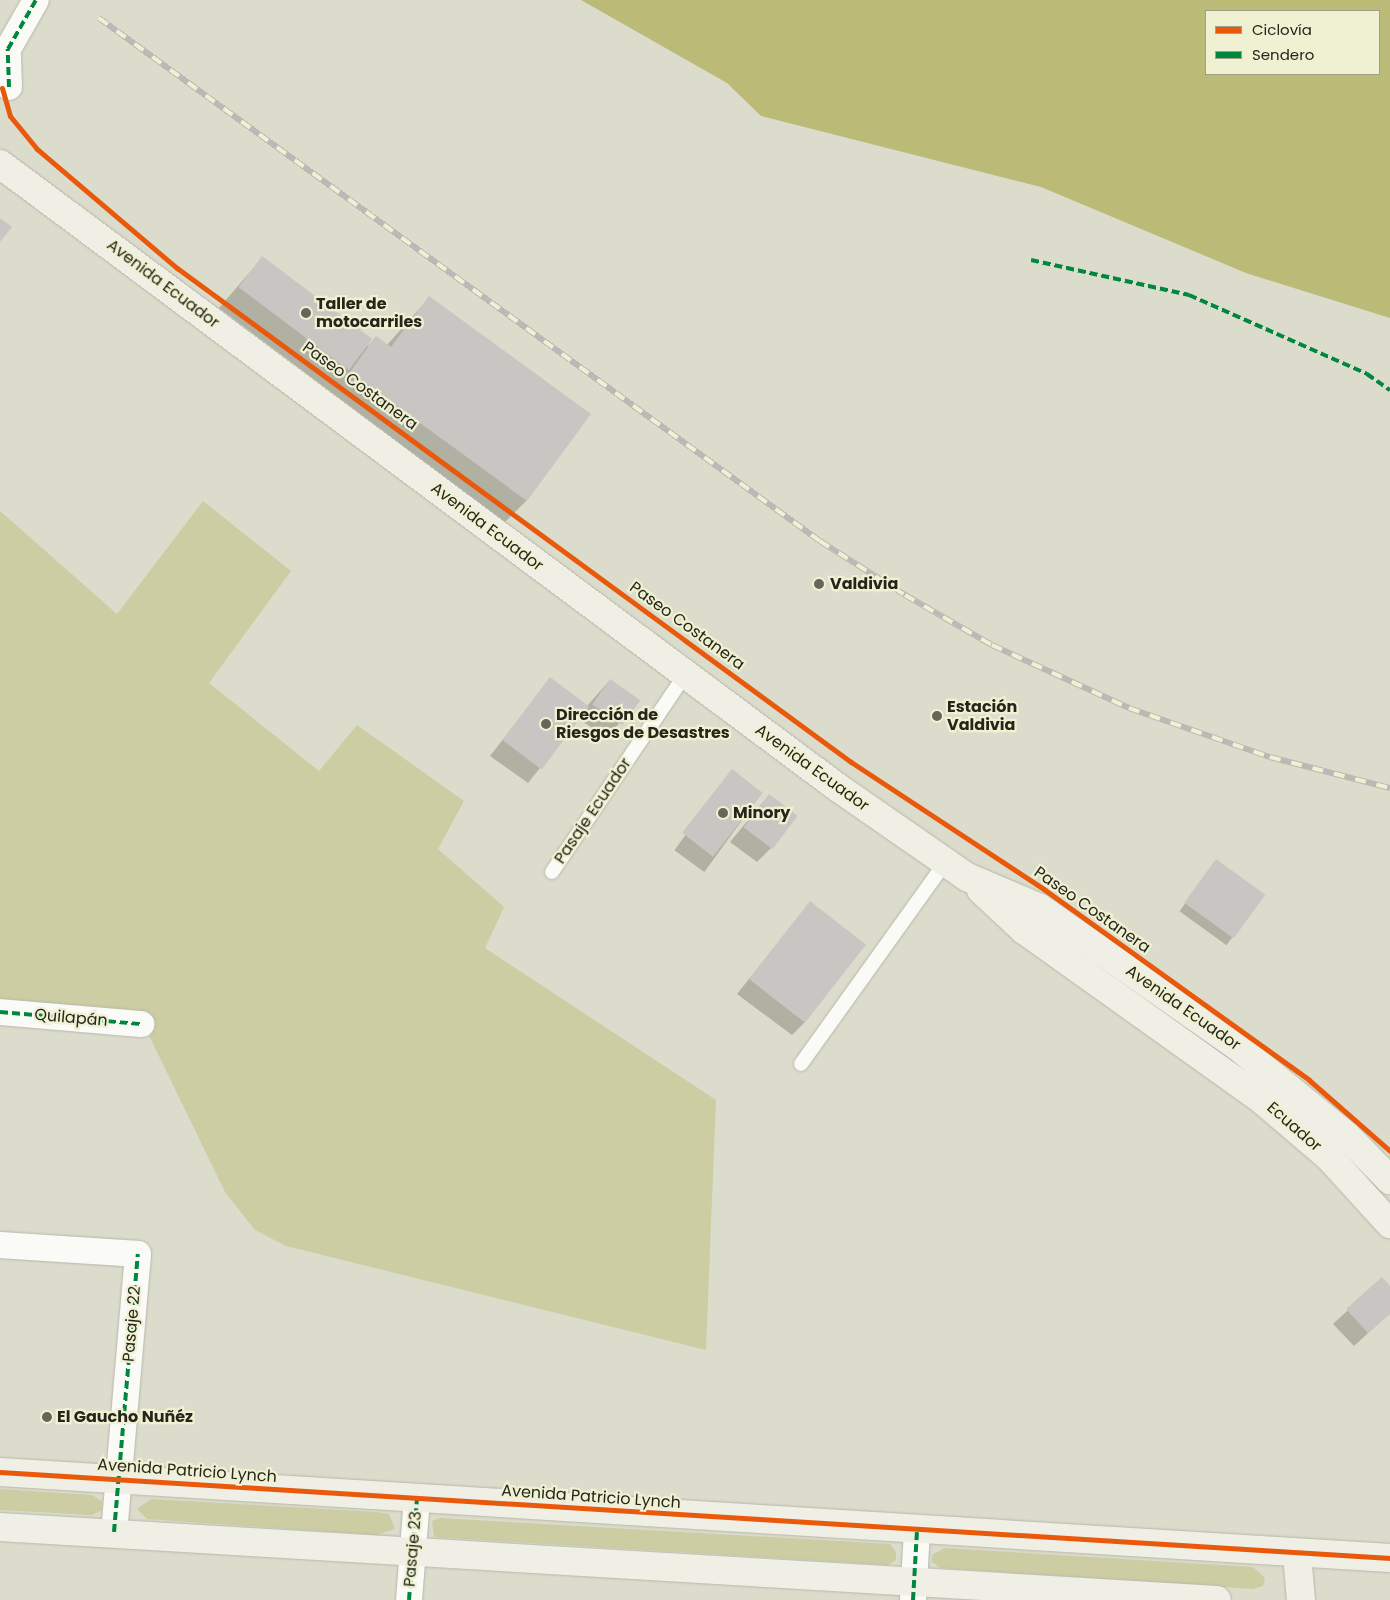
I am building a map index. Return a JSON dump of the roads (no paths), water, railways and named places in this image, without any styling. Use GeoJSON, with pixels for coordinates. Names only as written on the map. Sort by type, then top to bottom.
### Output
{"type":"FeatureCollection","features":[{"type":"Feature","properties":{"kind":"street"},"geometry":{"type":"LineString","coordinates":[[9,87],[8,49],[36,0]]}},
{"type":"Feature","properties":{"kind":"street","name":"Avenida Ecuador"},"geometry":{"type":"LineString","coordinates":[[4,162],[685,675],[956,870],[1024,930],[1223,1072]]}},
{"type":"Feature","properties":{"kind":"street","name":"Avenida Ecuador"},"geometry":{"type":"LineString","coordinates":[[956,870],[1040,908],[1238,1046],[1386,1171]]}},
{"type":"Feature","properties":{"kind":"street","name":"Quilapán"},"geometry":{"type":"LineString","coordinates":[[0,1012],[141,1024]]}},
{"type":"Feature","properties":{"kind":"street","name":"Ecuador"},"geometry":{"type":"LineString","coordinates":[[1223,1072],[1296,1128],[1360,1188],[1390,1224]]}},
{"type":"Feature","properties":{"kind":"street"},"geometry":{"type":"LineString","coordinates":[[1360,1188],[1386,1171]]}},
{"type":"Feature","properties":{"kind":"street","name":"Pasaje 22"},"geometry":{"type":"LineString","coordinates":[[0,1245],[138,1254],[117,1479],[114,1532]]}},
{"type":"Feature","properties":{"kind":"street","name":"Avenida Patricio Lynch"},"geometry":{"type":"LineString","coordinates":[[0,1472],[1298,1555],[1390,1558]]}},
{"type":"Feature","properties":{"kind":"street","name":"Pasaje 23"},"geometry":{"type":"LineString","coordinates":[[409,1600],[417,1498]]}},
{"type":"Feature","properties":{"kind":"street"},"geometry":{"type":"LineString","coordinates":[[0,1526],[413,1550],[914,1591],[1217,1600]]}},
{"type":"Feature","properties":{"kind":"street"},"geometry":{"type":"LineString","coordinates":[[914,1591],[916,1530]]}},
{"type":"Feature","properties":{"kind":"street"},"geometry":{"type":"LineString","coordinates":[[1298,1555],[1301,1600]]}},
{"type":"Feature","properties":{"kind":"lane","name":"Pasaje Ecuador"},"geometry":{"type":"LineString","coordinates":[[552,872],[685,675]]}},
{"type":"Feature","properties":{"kind":"lane"},"geometry":{"type":"LineString","coordinates":[[801,1064],[956,870]]}},
{"type":"Feature","properties":{"kind":"railway"},"geometry":{"type":"LineString","coordinates":[[99,18],[820,541],[905,595],[992,645],[1129,708],[1270,757],[1390,788]]}},
{"type":"Feature","properties":{"kind":"place","name":"Taller de motocarriles"},"geometry":{"type":"Point","coordinates":[306,313]}},
{"type":"Feature","properties":{"kind":"place","name":"Valdivia"},"geometry":{"type":"Point","coordinates":[819,584]}},
{"type":"Feature","properties":{"kind":"place","name":"Estación Valdivia"},"geometry":{"type":"Point","coordinates":[937,716]}},
{"type":"Feature","properties":{"kind":"place","name":"Dirección de Riesgos de Desastres"},"geometry":{"type":"Point","coordinates":[546,724]}},
{"type":"Feature","properties":{"kind":"place","name":"Minory"},"geometry":{"type":"Point","coordinates":[723,813]}},
{"type":"Feature","properties":{"kind":"place","name":"El Gaucho Nuñéz"},"geometry":{"type":"Point","coordinates":[47,1417]}}]}
